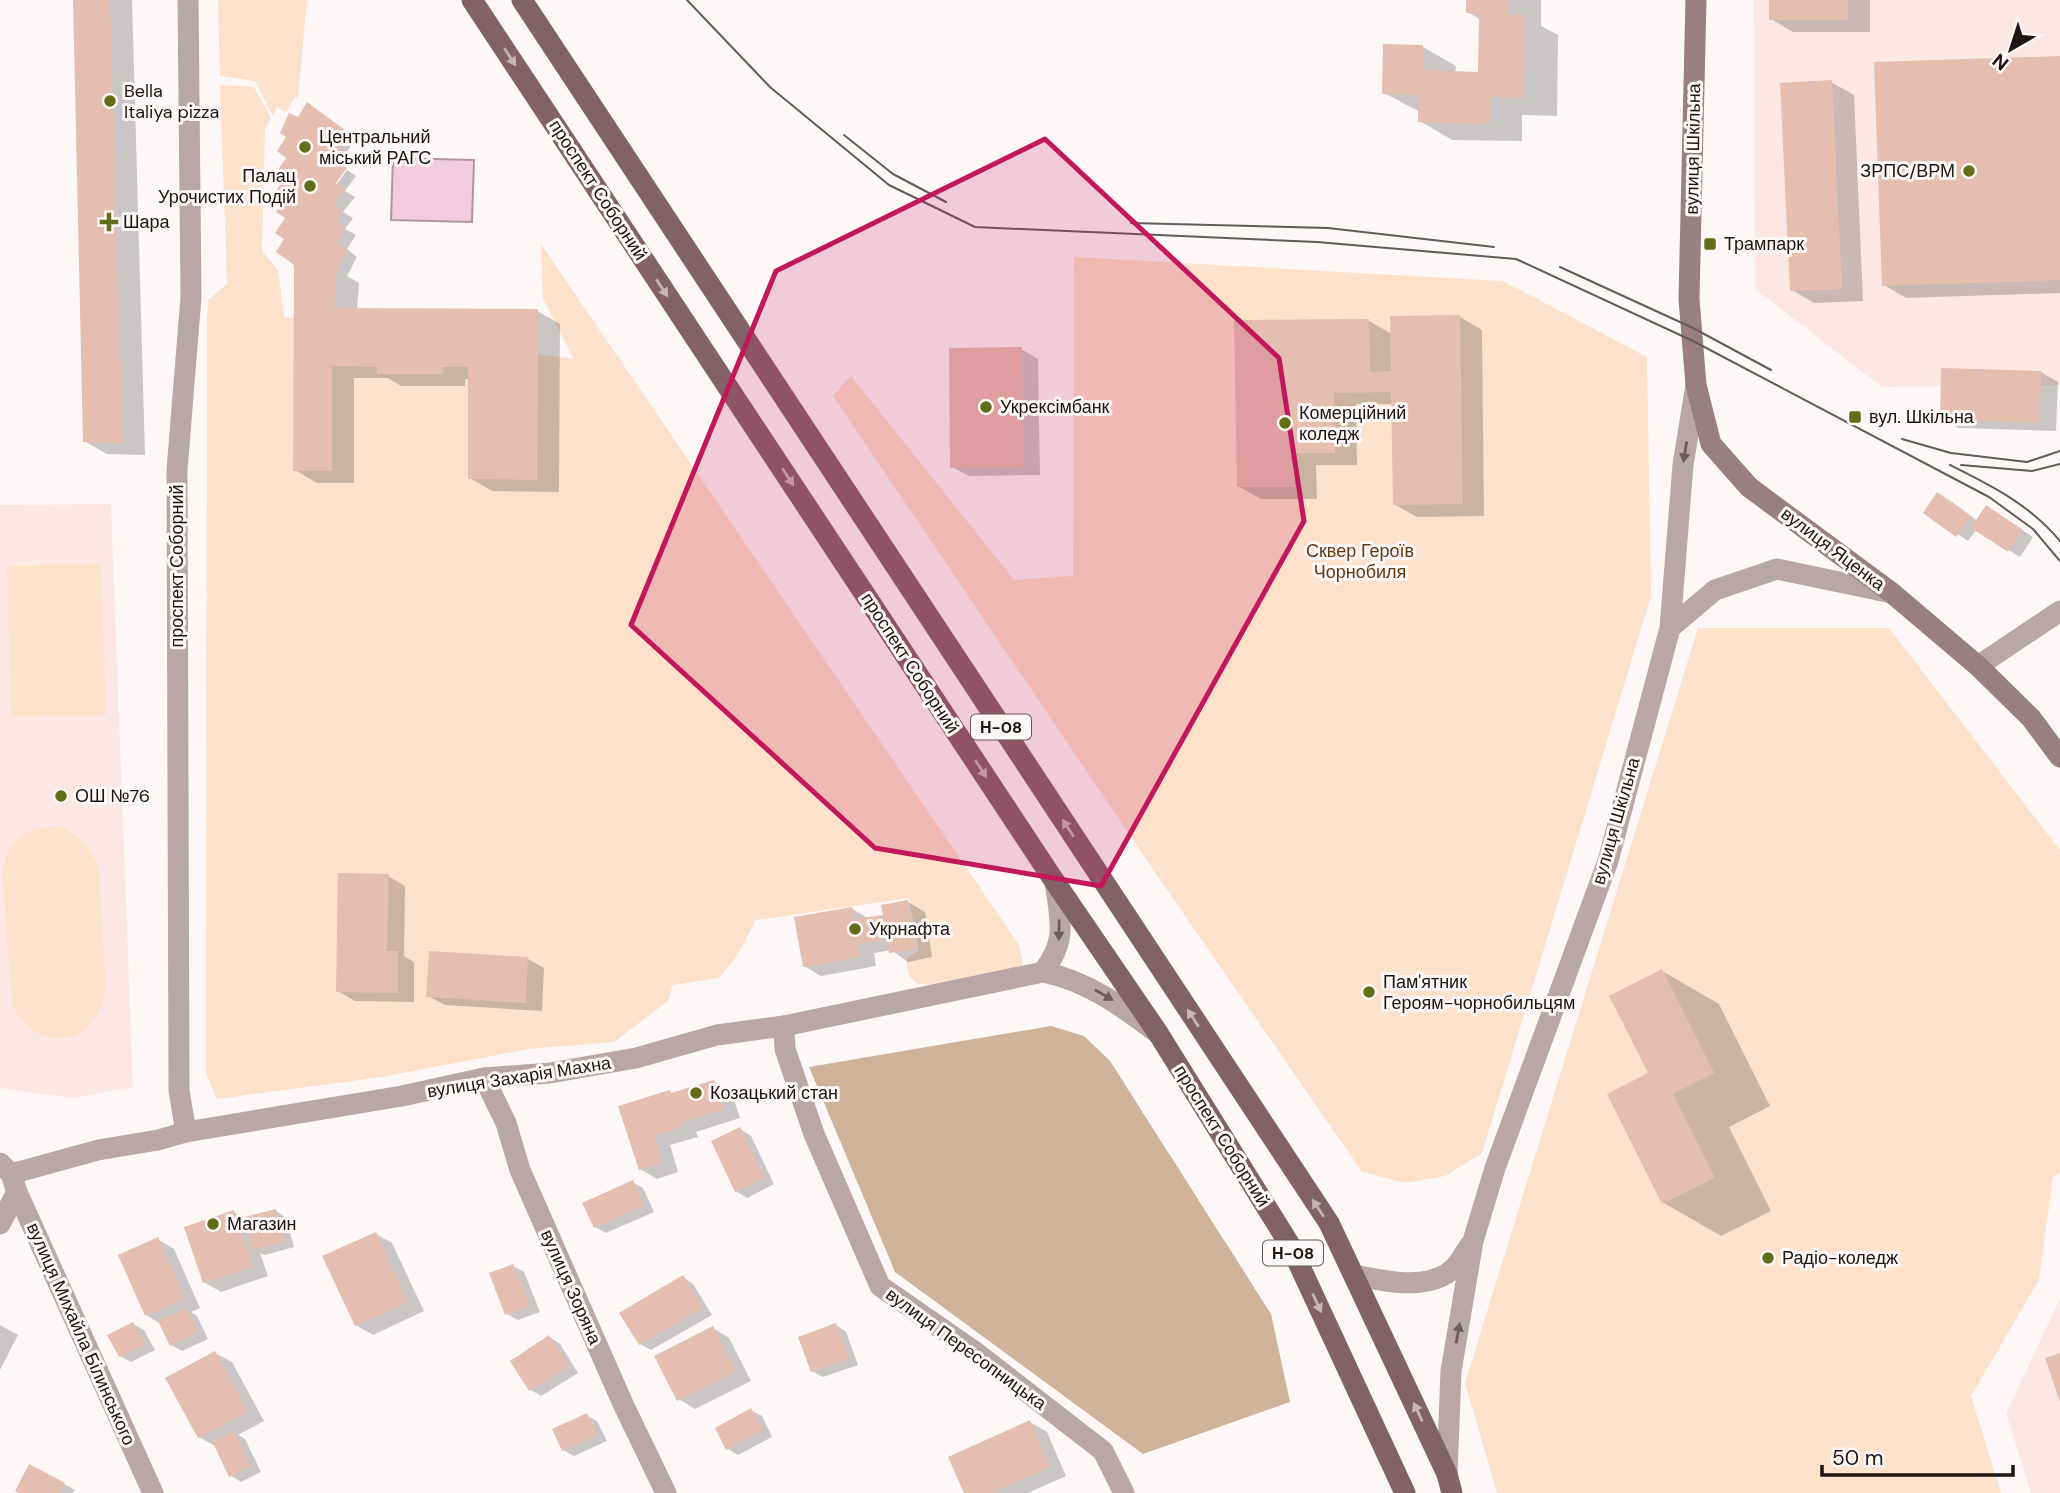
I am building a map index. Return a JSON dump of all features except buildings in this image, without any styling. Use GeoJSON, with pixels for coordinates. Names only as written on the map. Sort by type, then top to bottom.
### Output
{"type":"FeatureCollection","features":[{"type":"Feature","properties":{"kind":"main road","name":"проспект Соборний"},"geometry":{"type":"LineString","coordinates":[[472,0],[1055,882],[1158,1033],[1290,1245],[1404,1490]]}},
{"type":"Feature","properties":{"kind":"main road","name":"Н-08"},"geometry":{"type":"LineString","coordinates":[[522,0],[1329,1223],[1449,1483]]}},
{"type":"Feature","properties":{"kind":"main road","name":"вулиця Шкільна"},"geometry":{"type":"LineString","coordinates":[[1689,299],[1696,0]]}},
{"type":"Feature","properties":{"kind":"main road","name":"вулиця Яценка"},"geometry":{"type":"LineString","coordinates":[[1689,299],[1696,385],[1711,444],[1749,487],[1892,593],[1978,666],[2031,718],[2060,757]]}},
{"type":"Feature","properties":{"kind":"street","name":"проспект Соборний"},"geometry":{"type":"LineString","coordinates":[[186,1132],[179,1091],[177,470],[191,297],[188,0]]}},
{"type":"Feature","properties":{"kind":"street","name":"вулиця Шкільна"},"geometry":{"type":"LineString","coordinates":[[1449,1483],[1451,1371],[1473,1241],[1495,1168],[1608,861],[1670,628],[1683,465],[1696,385]]}},
{"type":"Feature","properties":{"kind":"street"},"geometry":{"type":"LineString","coordinates":[[1670,628],[1715,590],[1777,569],[1892,593]]}},
{"type":"Feature","properties":{"kind":"street"},"geometry":{"type":"LineString","coordinates":[[1978,666],[2060,611]]}},
{"type":"Feature","properties":{"kind":"street"},"geometry":{"type":"LineString","coordinates":[[1055,882],[1060,927],[1058,950],[1043,972],[1092,988],[1158,1033]]}},
{"type":"Feature","properties":{"kind":"street","name":"вулиця Захарія Махна"},"geometry":{"type":"LineString","coordinates":[[9,1176],[98,1150],[158,1140],[186,1132],[401,1096],[484,1078],[550,1073],[636,1058],[717,1035],[784,1026],[1043,972]]}},
{"type":"Feature","properties":{"kind":"street","name":"вулиця Пересопницька"},"geometry":{"type":"LineString","coordinates":[[784,1026],[785,1049],[814,1134],[880,1286],[978,1354],[1103,1451],[1124,1493]]}},
{"type":"Feature","properties":{"kind":"street","name":"вулиця Зоряна"},"geometry":{"type":"LineString","coordinates":[[484,1078],[506,1124],[520,1170],[624,1406],[666,1493]]}},
{"type":"Feature","properties":{"kind":"street"},"geometry":{"type":"LineString","coordinates":[[0,1224],[9,1176]]}},
{"type":"Feature","properties":{"kind":"street","name":"вулиця Михайла Білинського"},"geometry":{"type":"LineString","coordinates":[[9,1176],[153,1493]]}},
{"type":"Feature","properties":{"kind":"street","name":"вулиця Шкільна"},"geometry":{"type":"LineString","coordinates":[[1354,1276],[1398,1283],[1428,1281],[1454,1269],[1473,1241]]}},
{"type":"Feature","properties":{"kind":"highlighted area"},"geometry":{"type":"Polygon","coordinates":[[[1045,139],[1279,358],[1304,521],[1101,886],[875,848],[631,625],[776,271],[1045,139]]]}},
{"type":"Feature","properties":{"kind":"shaded area"},"geometry":{"type":"Polygon","coordinates":[[[1754,0],[2060,0],[2060,385],[1882,387],[1755,289],[1754,0]]]}},
{"type":"Feature","properties":{"kind":"shaded area"},"geometry":{"type":"Polygon","coordinates":[[[393,158],[474,160],[472,222],[391,220],[393,158]]]}},
{"type":"Feature","properties":{"kind":"shaded area","name":"ОШ №76"},"geometry":{"type":"Polygon","coordinates":[[[111,504],[133,1087],[72,1098],[0,1088],[0,505],[111,504]]]}},
{"type":"Feature","properties":{"kind":"shaded area"},"geometry":{"type":"Polygon","coordinates":[[[1051,1026],[1084,1036],[1110,1061],[1271,1314],[1290,1402],[1143,1454],[895,1272],[809,1067],[1051,1026]]]}},
{"type":"Feature","properties":{"kind":"shaded area"},"geometry":{"type":"Polygon","coordinates":[[[2060,1299],[2060,1493],[2031,1493],[2006,1413],[2060,1299]]]}},
{"type":"Feature","properties":{"kind":"green space"},"geometry":{"type":"Polygon","coordinates":[[[218,0],[307,0],[298,98],[295,97],[286,112],[277,107],[273,116],[255,81],[220,76],[218,0]]]}},
{"type":"Feature","properties":{"kind":"green space"},"geometry":{"type":"Polygon","coordinates":[[[220,85],[254,87],[271,118],[265,129],[262,251],[278,270],[284,317],[574,359],[543,299],[541,244],[1019,945],[1023,964],[1013,974],[935,985],[917,984],[909,976],[906,959],[919,950],[909,898],[756,920],[737,956],[719,978],[673,985],[668,1001],[614,1042],[529,1049],[382,1077],[217,1099],[206,1073],[207,318],[208,300],[227,284],[220,85]]]}},
{"type":"Feature","properties":{"kind":"green space","name":"Сквер Героїв Чорнобиля"},"geometry":{"type":"Polygon","coordinates":[[[1074,257],[1503,281],[1647,357],[1651,596],[1482,1153],[1445,1176],[1405,1183],[1362,1172],[1152,868],[833,396],[851,376],[1014,580],[1073,576],[1074,257]]]}},
{"type":"Feature","properties":{"kind":"green space"},"geometry":{"type":"Polygon","coordinates":[[[101,563],[106,715],[11,717],[7,566],[101,563]]]}},
{"type":"Feature","properties":{"kind":"green space"},"geometry":{"type":"Polygon","coordinates":[[[1698,628],[1889,628],[2060,850],[2060,1173],[2053,1177],[2039,1280],[1971,1396],[2001,1493],[1497,1493],[1465,1383],[1698,628]]]}},
{"type":"Feature","properties":{"kind":"green space"},"geometry":{"type":"Polygon","coordinates":[[[59,826],[84,843],[99,869],[106,988],[101,1008],[92,1023],[80,1033],[66,1038],[51,1038],[37,1033],[23,1022],[12,1005],[2,871],[9,850],[21,836],[37,829],[59,826]]]}},
{"type":"Feature","properties":{"kind":"tram line"},"geometry":{"type":"LineString","coordinates":[[687,0],[770,87],[889,185],[975,227],[1317,242],[1516,259],[1693,341],[1989,497],[2033,529],[2060,561]]}},
{"type":"Feature","properties":{"kind":"tram line"},"geometry":{"type":"LineString","coordinates":[[844,135],[893,174],[946,202]]}},
{"type":"Feature","properties":{"kind":"tram line"},"geometry":{"type":"LineString","coordinates":[[1131,223],[1328,228],[1494,247]]}},
{"type":"Feature","properties":{"kind":"tram line"},"geometry":{"type":"LineString","coordinates":[[1560,267],[1693,328],[1771,370]]}},
{"type":"Feature","properties":{"kind":"tram line"},"geometry":{"type":"LineString","coordinates":[[1902,439],[1951,453],[2027,462],[2060,451]]}},
{"type":"Feature","properties":{"kind":"tram line"},"geometry":{"type":"LineString","coordinates":[[1961,465],[2032,471],[2060,464]]}},
{"type":"Feature","properties":{"kind":"tram line"},"geometry":{"type":"LineString","coordinates":[[1950,465],[2023,506],[2060,541]]}},
{"type":"Feature","properties":{"kind":"place","name":"Bella Italiya pizza"},"geometry":{"type":"Point","coordinates":[110,101]}},
{"type":"Feature","properties":{"kind":"place","name":"Центральний міський РАГС"},"geometry":{"type":"Point","coordinates":[305,147]}},
{"type":"Feature","properties":{"kind":"place","name":"ЗРПС/ВРМ"},"geometry":{"type":"Point","coordinates":[1969,171]}},
{"type":"Feature","properties":{"kind":"place","name":"Палац Урочистих Подій"},"geometry":{"type":"Point","coordinates":[310,186]}},
{"type":"Feature","properties":{"kind":"place","name":"Шара"},"geometry":{"type":"Point","coordinates":[109,222]}},
{"type":"Feature","properties":{"kind":"place","name":"Трампарк"},"geometry":{"type":"Point","coordinates":[1710,244]}},
{"type":"Feature","properties":{"kind":"place","name":"Укрексімбанк"},"geometry":{"type":"Point","coordinates":[986,407]}},
{"type":"Feature","properties":{"kind":"place","name":"вул. Шкільна"},"geometry":{"type":"Point","coordinates":[1855,417]}},
{"type":"Feature","properties":{"kind":"place","name":"Комерційний коледж"},"geometry":{"type":"Point","coordinates":[1285,423]}},
{"type":"Feature","properties":{"kind":"place","name":"ОШ №76"},"geometry":{"type":"Point","coordinates":[61,796]}},
{"type":"Feature","properties":{"kind":"place","name":"Укрнафта"},"geometry":{"type":"Point","coordinates":[855,929]}},
{"type":"Feature","properties":{"kind":"place","name":"Пам'ятник Героям-чорнобильцям"},"geometry":{"type":"Point","coordinates":[1369,992]}},
{"type":"Feature","properties":{"kind":"place","name":"Козацький стан"},"geometry":{"type":"Point","coordinates":[696,1093]}},
{"type":"Feature","properties":{"kind":"place","name":"Магазин"},"geometry":{"type":"Point","coordinates":[213,1224]}},
{"type":"Feature","properties":{"kind":"place","name":"Радіо-коледж"},"geometry":{"type":"Point","coordinates":[1768,1258]}}]}
